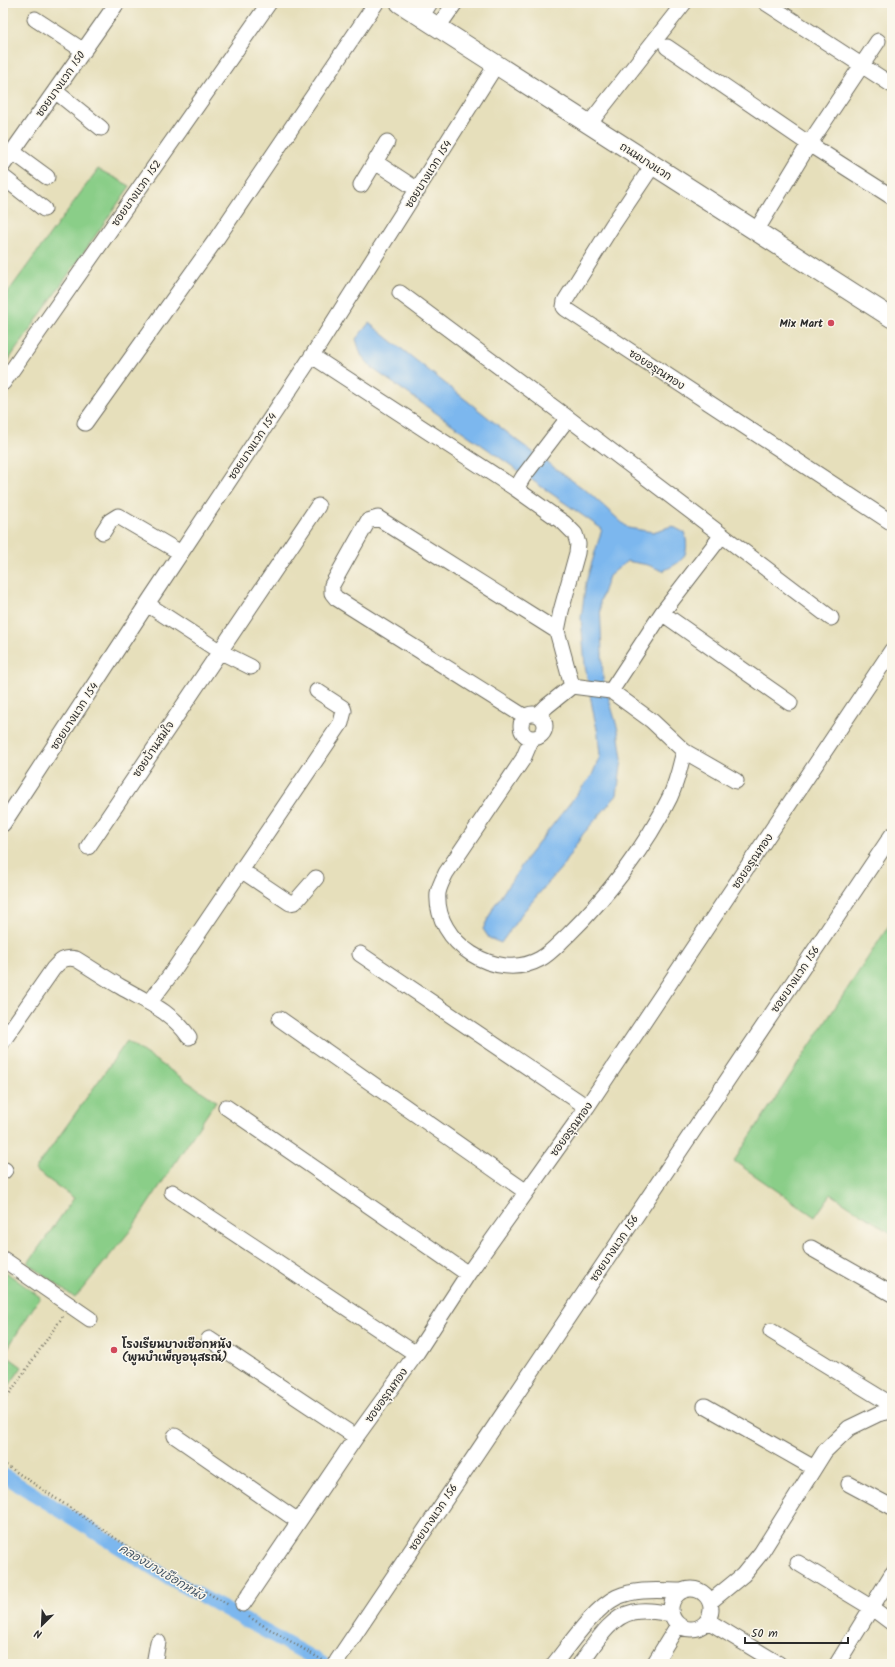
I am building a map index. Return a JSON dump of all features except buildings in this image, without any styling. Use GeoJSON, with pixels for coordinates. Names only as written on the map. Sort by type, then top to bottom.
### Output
{"type":"FeatureCollection","features":[{"type":"Feature","properties":{"kind":"main road","name":"ถนนบางแวก"},"geometry":{"type":"LineString","coordinates":[[414,7],[438,28],[892,318]]}},
{"type":"Feature","properties":{"kind":"street","name":"ซอยบางแวก 150"},"geometry":{"type":"LineString","coordinates":[[3,165],[117,3]]}},
{"type":"Feature","properties":{"kind":"street","name":"ซอยบางแวก 152"},"geometry":{"type":"LineString","coordinates":[[3,383],[269,3]]}},
{"type":"Feature","properties":{"kind":"street"},"geometry":{"type":"LineString","coordinates":[[85,422],[217,238],[376,3]]}},
{"type":"Feature","properties":{"kind":"street"},"geometry":{"type":"LineString","coordinates":[[438,28],[455,3]]}},
{"type":"Feature","properties":{"kind":"street"},"geometry":{"type":"LineString","coordinates":[[589,124],[684,3]]}},
{"type":"Feature","properties":{"kind":"street"},"geometry":{"type":"LineString","coordinates":[[766,3],[892,85]]}},
{"type":"Feature","properties":{"kind":"street"},"geometry":{"type":"LineString","coordinates":[[34,19],[84,51]]}},
{"type":"Feature","properties":{"kind":"street"},"geometry":{"type":"LineString","coordinates":[[756,230],[810,144],[878,41]]}},
{"type":"Feature","properties":{"kind":"street"},"geometry":{"type":"LineString","coordinates":[[667,47],[810,144],[892,197]]}},
{"type":"Feature","properties":{"kind":"street","name":"ซอยบางแวก 154"},"geometry":{"type":"LineString","coordinates":[[3,824],[312,356],[496,65]]}},
{"type":"Feature","properties":{"kind":"street"},"geometry":{"type":"LineString","coordinates":[[55,91],[101,128]]}},
{"type":"Feature","properties":{"kind":"street"},"geometry":{"type":"LineString","coordinates":[[361,185],[387,142]]}},
{"type":"Feature","properties":{"kind":"street"},"geometry":{"type":"LineString","coordinates":[[13,152],[47,177]]}},
{"type":"Feature","properties":{"kind":"street"},"geometry":{"type":"LineString","coordinates":[[375,162],[418,190]]}},
{"type":"Feature","properties":{"kind":"street","name":"ซอยอรุณทอง"},"geometry":{"type":"LineString","coordinates":[[653,165],[612,226],[565,301],[564,307],[892,523]]}},
{"type":"Feature","properties":{"kind":"street"},"geometry":{"type":"LineString","coordinates":[[3,177],[44,209]]}},
{"type":"Feature","properties":{"kind":"street"},"geometry":{"type":"LineString","coordinates":[[400,293],[568,418],[831,618]]}},
{"type":"Feature","properties":{"kind":"street"},"geometry":{"type":"LineString","coordinates":[[312,356],[520,483],[575,534],[578,544],[557,631],[579,687]]}},
{"type":"Feature","properties":{"kind":"street"},"geometry":{"type":"LineString","coordinates":[[520,483],[568,418]]}},
{"type":"Feature","properties":{"kind":"street","name":"ซอยบ้านสมใจ"},"geometry":{"type":"LineString","coordinates":[[88,847],[318,506]]}},
{"type":"Feature","properties":{"kind":"street"},"geometry":{"type":"LineString","coordinates":[[103,532],[110,521],[118,516],[181,553]]}},
{"type":"Feature","properties":{"kind":"street"},"geometry":{"type":"LineString","coordinates":[[557,631],[378,518],[368,521],[332,585],[332,593],[336,598],[531,716],[544,721],[545,728],[539,736],[532,738],[523,759],[446,873],[438,892],[443,922],[460,945],[474,955],[488,962],[504,966],[530,963],[552,951],[587,916],[625,870],[670,797],[678,777],[684,751]]}},
{"type":"Feature","properties":{"kind":"street"},"geometry":{"type":"LineString","coordinates":[[609,691],[662,613],[722,535]]}},
{"type":"Feature","properties":{"kind":"street"},"geometry":{"type":"LineString","coordinates":[[147,604],[219,651],[251,667]]}},
{"type":"Feature","properties":{"kind":"street"},"geometry":{"type":"LineString","coordinates":[[662,613],[790,703]]}},
{"type":"Feature","properties":{"kind":"street","name":"ซอยอรุณทอง"},"geometry":{"type":"LineString","coordinates":[[241,1609],[298,1521],[416,1354],[468,1274],[525,1191],[587,1107],[892,650]]}},
{"type":"Feature","properties":{"kind":"street"},"geometry":{"type":"LineString","coordinates":[[531,716],[579,687],[609,691],[652,721],[684,751],[736,781]]}},
{"type":"Feature","properties":{"kind":"street"},"geometry":{"type":"LineString","coordinates":[[150,1002],[164,985],[341,723],[344,711],[343,708],[317,691]]}},
{"type":"Feature","properties":{"kind":"street","name":"ซอยบางแวก 156"},"geometry":{"type":"LineString","coordinates":[[333,1662],[892,834]]}},
{"type":"Feature","properties":{"kind":"street"},"geometry":{"type":"LineString","coordinates":[[241,870],[290,903],[296,902],[316,878]]}},
{"type":"Feature","properties":{"kind":"street"},"geometry":{"type":"LineString","coordinates":[[360,954],[587,1107]]}},
{"type":"Feature","properties":{"kind":"street"},"geometry":{"type":"LineString","coordinates":[[3,1041],[53,969],[60,961],[69,957],[76,959],[120,987],[150,1002],[182,1026],[189,1037]]}},
{"type":"Feature","properties":{"kind":"street"},"geometry":{"type":"LineString","coordinates":[[280,1019],[525,1191]]}},
{"type":"Feature","properties":{"kind":"street"},"geometry":{"type":"LineString","coordinates":[[226,1107],[468,1274]]}},
{"type":"Feature","properties":{"kind":"street"},"geometry":{"type":"LineString","coordinates":[[172,1192],[416,1354]]}},
{"type":"Feature","properties":{"kind":"street"},"geometry":{"type":"LineString","coordinates":[[811,1248],[892,1294]]}},
{"type":"Feature","properties":{"kind":"street"},"geometry":{"type":"LineString","coordinates":[[3,1259],[90,1319]]}},
{"type":"Feature","properties":{"kind":"street"},"geometry":{"type":"LineString","coordinates":[[771,1331],[892,1405]]}},
{"type":"Feature","properties":{"kind":"street"},"geometry":{"type":"LineString","coordinates":[[209,1339],[356,1437]]}},
{"type":"Feature","properties":{"kind":"street"},"geometry":{"type":"LineString","coordinates":[[705,1406],[814,1468]]}},
{"type":"Feature","properties":{"kind":"street"},"geometry":{"type":"LineString","coordinates":[[710,1602],[743,1576],[761,1553],[825,1451],[849,1428],[878,1414],[892,1410]]}},
{"type":"Feature","properties":{"kind":"street"},"geometry":{"type":"LineString","coordinates":[[175,1436],[298,1521]]}},
{"type":"Feature","properties":{"kind":"street"},"geometry":{"type":"LineString","coordinates":[[849,1484],[892,1507]]}},
{"type":"Feature","properties":{"kind":"street"},"geometry":{"type":"LineString","coordinates":[[798,1563],[872,1608],[892,1623]]}},
{"type":"Feature","properties":{"kind":"street"},"geometry":{"type":"LineString","coordinates":[[837,1664],[892,1574]]}},
{"type":"Feature","properties":{"kind":"street"},"geometry":{"type":"LineString","coordinates":[[554,1664],[575,1637],[602,1607],[618,1597],[643,1591],[682,1591],[695,1589],[706,1596],[710,1602],[711,1608],[708,1621],[697,1628],[690,1629],[674,1619],[654,1611],[633,1612],[617,1620],[602,1635],[580,1664]]}},
{"type":"Feature","properties":{"kind":"street"},"geometry":{"type":"LineString","coordinates":[[654,1664],[674,1619],[672,1601],[676,1595],[682,1591]]}},
{"type":"Feature","properties":{"kind":"street"},"geometry":{"type":"LineString","coordinates":[[708,1621],[779,1664]]}},
{"type":"Feature","properties":{"kind":"street"},"geometry":{"type":"LineString","coordinates":[[154,1664],[158,1642]]}},
{"type":"Feature","properties":{"kind":"path"},"geometry":{"type":"LineString","coordinates":[[3,1403],[70,1305]]}},
{"type":"Feature","properties":{"kind":"path"},"geometry":{"type":"LineString","coordinates":[[3,1463],[139,1554],[241,1609],[333,1662]]}},
{"type":"Feature","properties":{"kind":"green space"},"geometry":{"type":"Polygon","coordinates":[[[98,169],[130,186],[3,368],[3,299],[98,169]]]}},
{"type":"Feature","properties":{"kind":"green space"},"geometry":{"type":"Polygon","coordinates":[[[892,921],[892,1234],[831,1194],[815,1217],[734,1161],[892,921]]]}},
{"type":"Feature","properties":{"kind":"green space"},"geometry":{"type":"Polygon","coordinates":[[[127,1041],[216,1101],[130,1231],[75,1298],[28,1263],[74,1198],[35,1170],[127,1041]]]}},
{"type":"Feature","properties":{"kind":"green space"},"geometry":{"type":"Polygon","coordinates":[[[3,1270],[40,1297],[4,1354],[22,1367],[3,1394],[3,1270]]]}},
{"type":"Feature","properties":{"kind":"water"},"geometry":{"type":"Polygon","coordinates":[[[369,323],[519,442],[588,492],[628,528],[653,532],[672,526],[685,533],[686,553],[676,564],[663,571],[648,565],[627,561],[609,576],[600,602],[603,678],[618,730],[622,759],[617,795],[583,834],[562,867],[523,912],[501,943],[489,938],[483,929],[494,906],[529,855],[592,775],[600,756],[598,734],[585,666],[581,618],[586,582],[602,529],[373,369],[361,355],[356,339],[369,323]]]}},
{"type":"Feature","properties":{"kind":"waterway","name":"คลองบางเชือกหนัง"},"geometry":{"type":"LineString","coordinates":[[3,1475],[167,1577],[324,1664]]}},
{"type":"Feature","properties":{"kind":"place","name":"Mix Mart"},"geometry":{"type":"Point","coordinates":[831,323]}},
{"type":"Feature","properties":{"kind":"place","name":"โรงเรียนบางเชือกหนัง (พูนบำเพ็ญอนุสรณ์)"},"geometry":{"type":"Point","coordinates":[114,1350]}}]}
